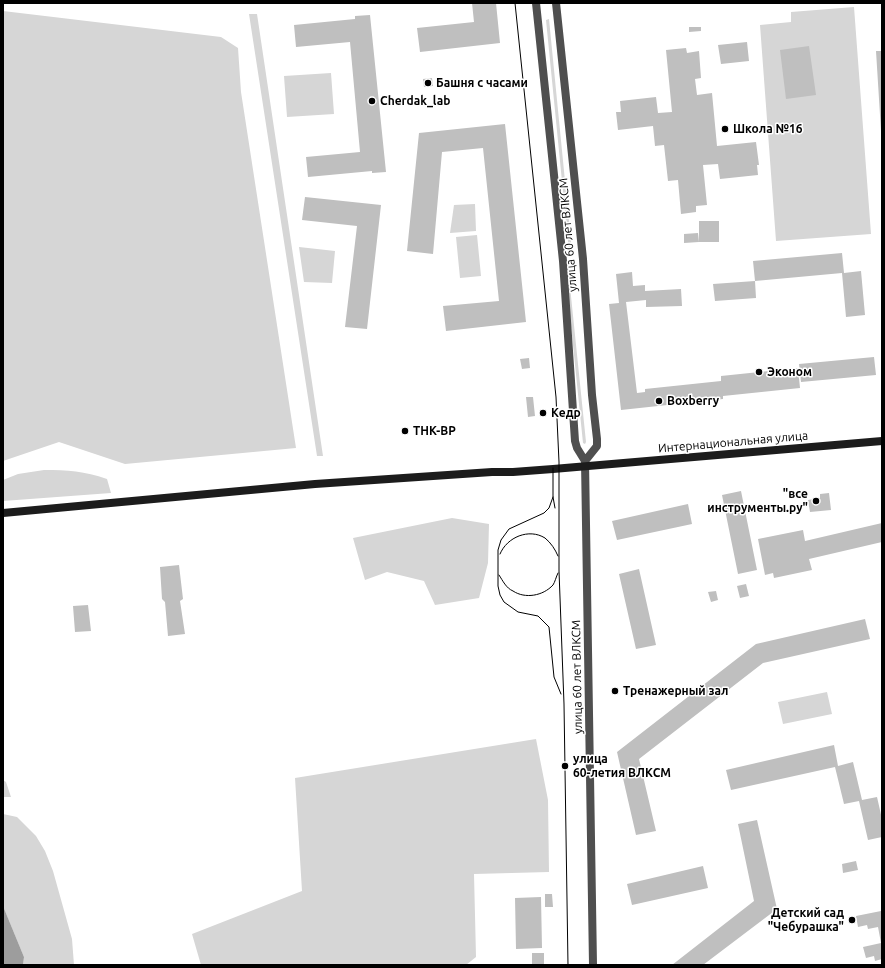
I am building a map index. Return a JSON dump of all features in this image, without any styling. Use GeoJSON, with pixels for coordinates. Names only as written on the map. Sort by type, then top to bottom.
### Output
{"type":"FeatureCollection","features":[{"type":"Feature","properties":{"kind":"main road","name":"Интернациональная улица"},"geometry":{"type":"LineString","coordinates":[[3,513],[315,484],[882,441]]}},
{"type":"Feature","properties":{"kind":"street","name":"улица 60 лет ВЛКСМ"},"geometry":{"type":"LineString","coordinates":[[536,3],[563,261],[575,441],[585,464],[593,965]]}},
{"type":"Feature","properties":{"kind":"street","name":"улица 60 лет ВЛКСМ"},"geometry":{"type":"LineString","coordinates":[[556,3],[583,259],[592,395],[597,439],[597,446],[585,464]]}},
{"type":"Feature","properties":{"kind":"shaded area"},"geometry":{"type":"Polygon","coordinates":[[[854,7],[871,234],[776,241],[760,25],[791,22],[791,12],[854,7]]]}},
{"type":"Feature","properties":{"kind":"shaded area"},"geometry":{"type":"Polygon","coordinates":[[[3,11],[221,37],[238,48],[241,92],[296,448],[125,464],[59,442],[3,461],[3,11]]]}},
{"type":"Feature","properties":{"kind":"shaded area"},"geometry":{"type":"Polygon","coordinates":[[[249,14],[257,14],[323,456],[317,456],[249,14]]]}},
{"type":"Feature","properties":{"kind":"shaded area"},"geometry":{"type":"Polygon","coordinates":[[[549,19],[572,252],[569,252],[546,20],[549,19]]]}},
{"type":"Feature","properties":{"kind":"shaded area"},"geometry":{"type":"Polygon","coordinates":[[[331,73],[334,114],[287,117],[284,76],[331,73]]]}},
{"type":"Feature","properties":{"kind":"shaded area"},"geometry":{"type":"Polygon","coordinates":[[[475,204],[476,231],[450,233],[454,205],[475,204]]]}},
{"type":"Feature","properties":{"kind":"shaded area"},"geometry":{"type":"Polygon","coordinates":[[[477,235],[481,276],[460,278],[456,237],[477,235]]]}},
{"type":"Feature","properties":{"kind":"shaded area"},"geometry":{"type":"Polygon","coordinates":[[[299,247],[335,251],[332,283],[304,282],[299,247]]]}},
{"type":"Feature","properties":{"kind":"shaded area"},"geometry":{"type":"Polygon","coordinates":[[[565,267],[568,267],[585,444],[583,443],[565,267]]]}},
{"type":"Feature","properties":{"kind":"shaded area"},"geometry":{"type":"Polygon","coordinates":[[[44,470],[61,470],[91,474],[107,479],[111,493],[3,501],[3,480],[18,474],[44,470]]]}},
{"type":"Feature","properties":{"kind":"shaded area"},"geometry":{"type":"Polygon","coordinates":[[[452,518],[489,524],[488,563],[479,598],[435,605],[424,581],[387,572],[365,580],[353,538],[452,518]]]}},
{"type":"Feature","properties":{"kind":"shaded area"},"geometry":{"type":"Polygon","coordinates":[[[827,692],[832,714],[783,724],[778,702],[827,692]]]}},
{"type":"Feature","properties":{"kind":"shaded area"},"geometry":{"type":"Polygon","coordinates":[[[536,739],[548,800],[549,872],[474,874],[476,957],[466,965],[201,965],[192,934],[302,891],[295,778],[536,739]]]}},
{"type":"Feature","properties":{"kind":"shaded area"},"geometry":{"type":"Polygon","coordinates":[[[3,780],[6,782],[11,797],[3,797],[3,780]]]}},
{"type":"Feature","properties":{"kind":"shaded area"},"geometry":{"type":"Polygon","coordinates":[[[3,814],[17,817],[36,836],[45,851],[53,871],[72,939],[74,965],[23,965],[24,957],[3,906],[3,814]]]}},
{"type":"Feature","properties":{"kind":"shaded area"},"geometry":{"type":"Polygon","coordinates":[[[3,906],[24,957],[23,965],[3,965],[3,906]]]}},
{"type":"Feature","properties":{"kind":"building"},"geometry":{"type":"Polygon","coordinates":[[[472,3],[496,3],[500,43],[420,52],[417,28],[474,22],[472,3]]]}},
{"type":"Feature","properties":{"kind":"building"},"geometry":{"type":"Polygon","coordinates":[[[370,15],[386,172],[372,173],[372,171],[308,177],[306,157],[360,152],[350,42],[296,47],[294,25],[355,19],[355,16],[370,15]]]}},
{"type":"Feature","properties":{"kind":"building"},"geometry":{"type":"Polygon","coordinates":[[[689,27],[701,27],[701,31],[689,32],[689,27]]]}},
{"type":"Feature","properties":{"kind":"building"},"geometry":{"type":"Polygon","coordinates":[[[747,42],[749,61],[721,64],[718,45],[747,42]]]}},
{"type":"Feature","properties":{"kind":"building"},"geometry":{"type":"Polygon","coordinates":[[[809,46],[816,95],[786,99],[780,50],[809,46]]]}},
{"type":"Feature","properties":{"kind":"building","name":"Школа №16"},"geometry":{"type":"Polygon","coordinates":[[[686,48],[687,53],[699,51],[701,78],[695,79],[697,95],[712,93],[717,146],[756,142],[759,165],[757,165],[758,175],[720,179],[718,164],[703,165],[707,205],[696,206],[696,212],[681,214],[678,180],[668,181],[664,145],[655,146],[653,126],[618,130],[616,112],[621,112],[620,101],[656,97],[658,113],[672,112],[666,50],[686,48]]]}},
{"type":"Feature","properties":{"kind":"building"},"geometry":{"type":"Polygon","coordinates":[[[876,51],[882,51],[882,131],[881,131],[876,51]]]}},
{"type":"Feature","properties":{"kind":"building","name":"Башня с часами"},"geometry":{"type":"Polygon","coordinates":[[[432,78],[433,86],[424,87],[423,79],[432,78]]]}},
{"type":"Feature","properties":{"kind":"building"},"geometry":{"type":"Polygon","coordinates":[[[505,124],[526,322],[446,331],[443,306],[499,301],[483,148],[442,152],[433,254],[407,251],[419,133],[505,124]]]}},
{"type":"Feature","properties":{"kind":"building"},"geometry":{"type":"Polygon","coordinates":[[[305,197],[381,205],[367,329],[345,327],[357,226],[302,220],[305,197]]]}},
{"type":"Feature","properties":{"kind":"building"},"geometry":{"type":"Polygon","coordinates":[[[699,221],[719,221],[719,242],[699,242],[699,221]]]}},
{"type":"Feature","properties":{"kind":"building"},"geometry":{"type":"Polygon","coordinates":[[[698,233],[699,242],[684,243],[684,234],[698,233]]]}},
{"type":"Feature","properties":{"kind":"building"},"geometry":{"type":"Polygon","coordinates":[[[842,253],[844,273],[861,271],[865,315],[846,317],[842,273],[755,281],[753,261],[842,253]]]}},
{"type":"Feature","properties":{"kind":"building"},"geometry":{"type":"Polygon","coordinates":[[[632,272],[633,286],[645,285],[645,291],[681,289],[682,306],[646,307],[646,300],[626,302],[637,393],[645,392],[645,389],[721,381],[721,376],[798,368],[800,388],[723,396],[723,399],[621,410],[609,304],[619,303],[616,274],[632,272]]]}},
{"type":"Feature","properties":{"kind":"building"},"geometry":{"type":"Polygon","coordinates":[[[755,281],[756,298],[715,301],[713,284],[755,281]]]}},
{"type":"Feature","properties":{"kind":"building"},"geometry":{"type":"Polygon","coordinates":[[[874,357],[876,375],[801,382],[799,364],[874,357]]]}},
{"type":"Feature","properties":{"kind":"building"},"geometry":{"type":"Polygon","coordinates":[[[529,358],[530,368],[522,369],[520,359],[529,358]]]}},
{"type":"Feature","properties":{"kind":"building"},"geometry":{"type":"Polygon","coordinates":[[[526,397],[533,397],[535,416],[528,417],[526,397]]]}},
{"type":"Feature","properties":{"kind":"building"},"geometry":{"type":"Polygon","coordinates":[[[741,491],[757,570],[738,574],[722,495],[741,491]]]}},
{"type":"Feature","properties":{"kind":"building"},"geometry":{"type":"Polygon","coordinates":[[[829,493],[831,510],[810,512],[808,500],[820,498],[820,494],[829,493]]]}},
{"type":"Feature","properties":{"kind":"building"},"geometry":{"type":"Polygon","coordinates":[[[688,504],[692,524],[617,540],[612,521],[688,504]]]}},
{"type":"Feature","properties":{"kind":"building"},"geometry":{"type":"Polygon","coordinates":[[[882,523],[882,542],[809,559],[812,570],[774,578],[773,573],[765,575],[758,539],[803,530],[805,541],[882,523]]]}},
{"type":"Feature","properties":{"kind":"building"},"geometry":{"type":"Polygon","coordinates":[[[179,565],[183,599],[180,601],[185,634],[168,636],[165,602],[162,599],[160,567],[179,565]]]}},
{"type":"Feature","properties":{"kind":"building"},"geometry":{"type":"Polygon","coordinates":[[[639,569],[656,645],[636,649],[619,574],[639,569]]]}},
{"type":"Feature","properties":{"kind":"building"},"geometry":{"type":"Polygon","coordinates":[[[746,584],[749,596],[740,598],[737,586],[746,584]]]}},
{"type":"Feature","properties":{"kind":"building"},"geometry":{"type":"Polygon","coordinates":[[[716,591],[718,600],[711,602],[708,592],[716,591]]]}},
{"type":"Feature","properties":{"kind":"building"},"geometry":{"type":"Polygon","coordinates":[[[88,605],[91,631],[75,632],[73,606],[88,605]]]}},
{"type":"Feature","properties":{"kind":"building"},"geometry":{"type":"Polygon","coordinates":[[[865,619],[870,639],[763,663],[639,759],[656,831],[636,835],[617,752],[756,644],[865,619]]]}},
{"type":"Feature","properties":{"kind":"building"},"geometry":{"type":"Polygon","coordinates":[[[834,745],[838,766],[853,762],[862,800],[877,797],[882,819],[882,837],[868,840],[859,801],[844,804],[835,767],[731,790],[726,770],[834,745]]]}},
{"type":"Feature","properties":{"kind":"building"},"geometry":{"type":"Polygon","coordinates":[[[757,820],[777,909],[703,965],[672,965],[754,901],[738,824],[757,820]]]}},
{"type":"Feature","properties":{"kind":"building"},"geometry":{"type":"Polygon","coordinates":[[[856,861],[858,870],[843,873],[842,864],[856,861]]]}},
{"type":"Feature","properties":{"kind":"building"},"geometry":{"type":"Polygon","coordinates":[[[703,866],[708,888],[632,905],[627,884],[703,866]]]}},
{"type":"Feature","properties":{"kind":"building"},"geometry":{"type":"Polygon","coordinates":[[[545,894],[552,894],[553,907],[545,907],[545,894]]]}},
{"type":"Feature","properties":{"kind":"building"},"geometry":{"type":"Polygon","coordinates":[[[541,897],[542,948],[516,949],[515,898],[541,897]]]}},
{"type":"Feature","properties":{"kind":"building"},"geometry":{"type":"Polygon","coordinates":[[[881,911],[882,959],[875,961],[874,956],[866,958],[863,947],[881,943],[878,927],[868,929],[867,925],[858,927],[856,916],[881,911]]]}},
{"type":"Feature","properties":{"kind":"building"},"geometry":{"type":"Polygon","coordinates":[[[532,953],[544,953],[544,965],[532,965],[532,953]]]}},
{"type":"Feature","properties":{"kind":"tram line"},"geometry":{"type":"LineString","coordinates":[[515,3],[556,397],[559,462],[559,571],[564,704],[568,965]]}},
{"type":"Feature","properties":{"kind":"tram line"},"geometry":{"type":"LineString","coordinates":[[553,468],[553,497],[555,508]]}},
{"type":"Feature","properties":{"kind":"tram line"},"geometry":{"type":"LineString","coordinates":[[553,497],[549,508],[544,513],[509,529],[501,540],[498,550],[498,586],[500,595],[504,602],[518,612],[538,616],[549,627],[554,677],[561,694]]}},
{"type":"Feature","properties":{"kind":"tram line"},"geometry":{"type":"LineString","coordinates":[[500,554],[503,548],[513,539],[526,534],[532,534],[545,538],[553,546],[558,556]]}},
{"type":"Feature","properties":{"kind":"tram line"},"geometry":{"type":"LineString","coordinates":[[499,575],[508,588],[528,596],[539,594],[549,589],[554,584],[558,573]]}},
{"type":"Feature","properties":{"kind":"place","name":"Башня с часами"},"geometry":{"type":"Point","coordinates":[428,83]}},
{"type":"Feature","properties":{"kind":"place","name":"Cherdak_lab"},"geometry":{"type":"Point","coordinates":[372,101]}},
{"type":"Feature","properties":{"kind":"place","name":"Школа №16"},"geometry":{"type":"Point","coordinates":[725,129]}},
{"type":"Feature","properties":{"kind":"place","name":"Эконом"},"geometry":{"type":"Point","coordinates":[759,372]}},
{"type":"Feature","properties":{"kind":"place","name":"Boxberry"},"geometry":{"type":"Point","coordinates":[659,401]}},
{"type":"Feature","properties":{"kind":"place","name":"Кедр"},"geometry":{"type":"Point","coordinates":[543,413]}},
{"type":"Feature","properties":{"kind":"place","name":"ТНК-ВР"},"geometry":{"type":"Point","coordinates":[405,431]}},
{"type":"Feature","properties":{"kind":"place","name":"\"все инструменты.ру\""},"geometry":{"type":"Point","coordinates":[816,501]}},
{"type":"Feature","properties":{"kind":"place","name":"Тренажерный зал"},"geometry":{"type":"Point","coordinates":[615,691]}},
{"type":"Feature","properties":{"kind":"place","name":"улица 60-летия ВЛКСМ"},"geometry":{"type":"Point","coordinates":[565,766]}},
{"type":"Feature","properties":{"kind":"place","name":"Детский сад \"Чебурашка\""},"geometry":{"type":"Point","coordinates":[852,920]}}]}
